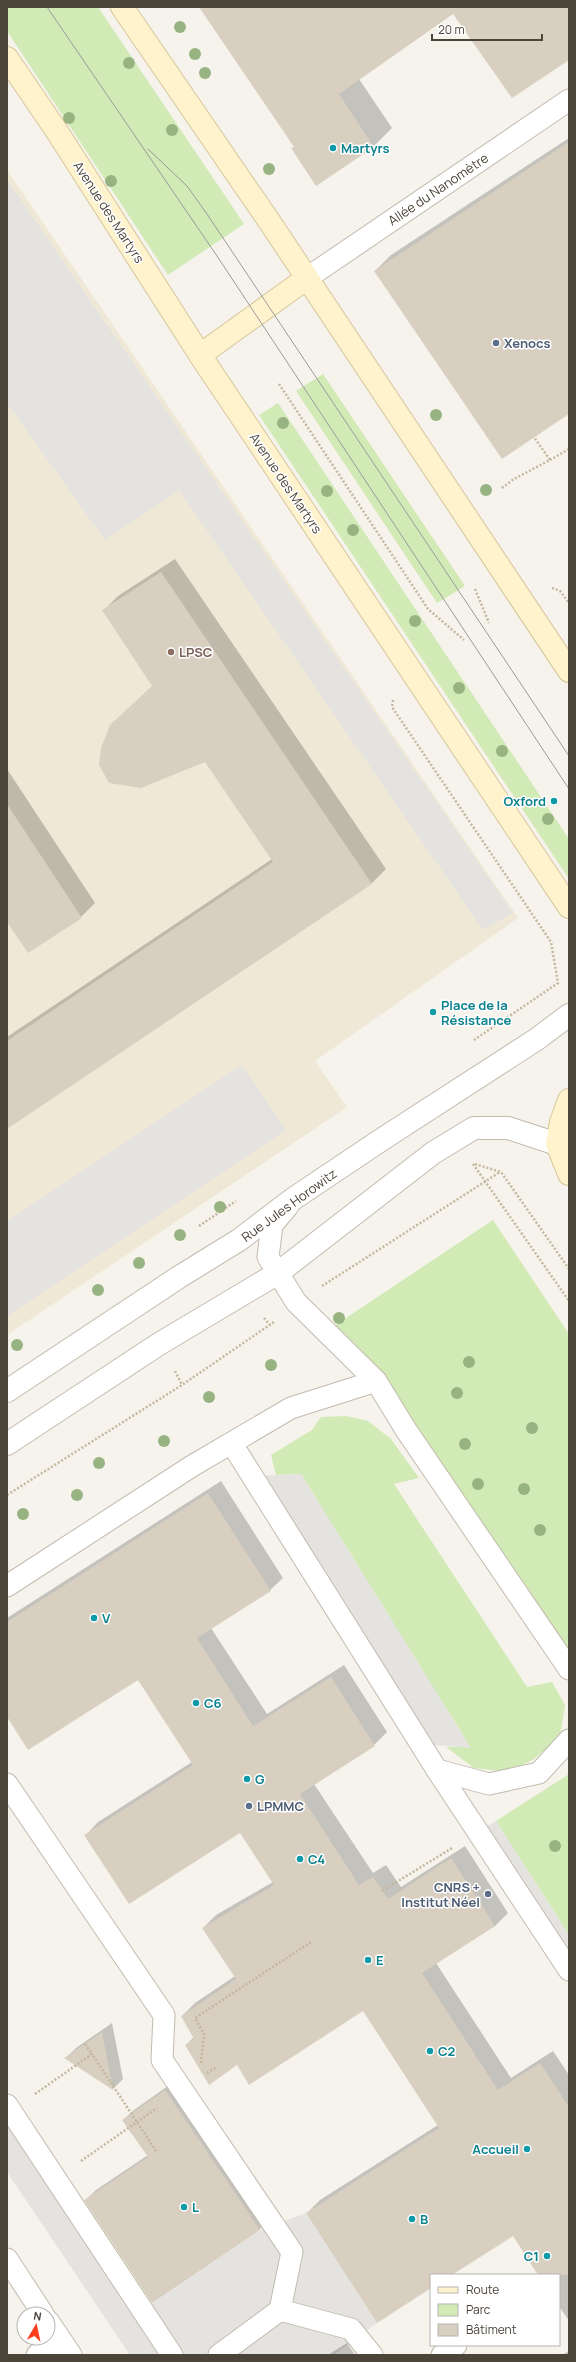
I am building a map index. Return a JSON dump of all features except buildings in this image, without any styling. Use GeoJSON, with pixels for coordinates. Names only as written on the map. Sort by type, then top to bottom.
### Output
{"type":"FeatureCollection","features":[{"type":"Feature","properties":{"kind":"main road"},"geometry":{"type":"LineString","coordinates":[[122,7],[307,278],[569,671]]}},
{"type":"Feature","properties":{"kind":"main road","name":"Avenue des Martyrs"},"geometry":{"type":"LineString","coordinates":[[7,58],[60,136],[200,355],[569,906]]}},
{"type":"Feature","properties":{"kind":"main road"},"geometry":{"type":"LineString","coordinates":[[200,355],[307,278]]}},
{"type":"Feature","properties":{"kind":"main road"},"geometry":{"type":"LineString","coordinates":[[569,1100],[561,1122],[557,1144],[569,1174]]}},
{"type":"Feature","properties":{"kind":"street","name":"Rue Jules Horowitz"},"geometry":{"type":"LineString","coordinates":[[7,1391],[179,1277],[239,1240],[293,1199],[537,1039],[569,1015]]}},
{"type":"Feature","properties":{"kind":"street"},"geometry":{"type":"LineString","coordinates":[[7,1444],[159,1344],[278,1273],[433,1153],[474,1128],[508,1128],[557,1144]]}},
{"type":"Feature","properties":{"kind":"lane","name":"Allée du Nanomètre"},"geometry":{"type":"LineString","coordinates":[[307,278],[569,100]]}},
{"type":"Feature","properties":{"kind":"lane"},"geometry":{"type":"LineString","coordinates":[[293,1199],[272,1225],[268,1257],[296,1302],[376,1381],[406,1430],[569,1669]]}},
{"type":"Feature","properties":{"kind":"lane"},"geometry":{"type":"LineString","coordinates":[[7,1586],[192,1466],[232,1444],[291,1408],[376,1381]]}},
{"type":"Feature","properties":{"kind":"lane"},"geometry":{"type":"LineString","coordinates":[[232,1444],[437,1770],[569,1970]]}},
{"type":"Feature","properties":{"kind":"lane"},"geometry":{"type":"LineString","coordinates":[[437,1770],[489,1784],[539,1773],[569,1740]]}},
{"type":"Feature","properties":{"kind":"lane"},"geometry":{"type":"LineString","coordinates":[[9,1790],[164,2015],[162,2060],[191,2085],[292,2252],[280,2310],[220,2355]]}},
{"type":"Feature","properties":{"kind":"lane"},"geometry":{"type":"LineString","coordinates":[[9,2108],[172,2355]]}},
{"type":"Feature","properties":{"kind":"lane"},"geometry":{"type":"LineString","coordinates":[[7,2259],[38,2306]]}},
{"type":"Feature","properties":{"kind":"lane"},"geometry":{"type":"LineString","coordinates":[[280,2310],[351,2329],[372,2355]]}},
{"type":"Feature","properties":{"kind":"lane"},"geometry":{"type":"LineString","coordinates":[[37,2355],[66,2347],[56,2333]]}},
{"type":"Feature","properties":{"kind":"lane"},"geometry":{"type":"LineString","coordinates":[[442,2355],[455,2346]]}},
{"type":"Feature","properties":{"kind":"path"},"geometry":{"type":"LineString","coordinates":[[279,384],[428,609],[464,640]]}},
{"type":"Feature","properties":{"kind":"path"},"geometry":{"type":"LineString","coordinates":[[534,437],[550,460]]}},
{"type":"Feature","properties":{"kind":"path"},"geometry":{"type":"LineString","coordinates":[[502,488],[514,478],[569,449]]}},
{"type":"Feature","properties":{"kind":"path"},"geometry":{"type":"LineString","coordinates":[[551,942],[558,983]]}},
{"type":"Feature","properties":{"kind":"path"},"geometry":{"type":"LineString","coordinates":[[7,1495],[182,1385],[270,1325],[296,1302],[501,1172]]}},
{"type":"Feature","properties":{"kind":"path"},"geometry":{"type":"LineString","coordinates":[[191,2085],[204,2034],[195,2018],[311,1942]]}},
{"type":"Feature","properties":{"kind":"path"},"geometry":{"type":"LineString","coordinates":[[85,2044],[156,2151]]}},
{"type":"Feature","properties":{"kind":"path"},"geometry":{"type":"LineString","coordinates":[[9,2108],[92,2054]]}},
{"type":"Feature","properties":{"kind":"path"},"geometry":{"type":"LineString","coordinates":[[56,2179],[217,2067]]}},
{"type":"Feature","properties":{"kind":"shaded area","name":"LPSC"},"geometry":{"type":"Polygon","coordinates":[[[7,170],[518,918],[315,1061],[347,1107],[7,1335],[7,170]]]}},
{"type":"Feature","properties":{"kind":"shaded area"},"geometry":{"type":"Polygon","coordinates":[[[7,180],[513,913],[483,930],[179,490],[105,540],[7,403],[7,180]]]}},
{"type":"Feature","properties":{"kind":"shaded area"},"geometry":{"type":"Polygon","coordinates":[[[242,1065],[286,1130],[7,1316],[7,1221],[242,1065]]]}},
{"type":"Feature","properties":{"kind":"shaded area"},"geometry":{"type":"Polygon","coordinates":[[[301,1474],[471,1748],[422,1744],[253,1476],[301,1474]]]}},
{"type":"Feature","properties":{"kind":"shaded area"},"geometry":{"type":"Polygon","coordinates":[[[496,1821],[569,1935],[569,1970],[479,1831],[496,1821]]]}},
{"type":"Feature","properties":{"kind":"shaded area"},"geometry":{"type":"Polygon","coordinates":[[[7,2105],[144,2311],[152,2303],[260,2230],[306,2213],[377,2323],[334,2355],[130,2355],[7,2172],[7,2105]]]}},
{"type":"Feature","properties":{"kind":"green space"},"geometry":{"type":"Polygon","coordinates":[[[7,7],[98,7],[244,224],[168,275],[7,31],[7,7]]]}},
{"type":"Feature","properties":{"kind":"green space"},"geometry":{"type":"Polygon","coordinates":[[[323,374],[465,586],[437,603],[296,391],[323,374]]]}},
{"type":"Feature","properties":{"kind":"green space"},"geometry":{"type":"Polygon","coordinates":[[[278,403],[569,839],[569,879],[259,415],[278,403]]]}},
{"type":"Feature","properties":{"kind":"green space"},"geometry":{"type":"Polygon","coordinates":[[[493,1220],[569,1334],[569,1671],[406,1430],[325,1332],[493,1220]]]}},
{"type":"Feature","properties":{"kind":"green space"},"geometry":{"type":"Polygon","coordinates":[[[346,1416],[368,1421],[391,1439],[419,1478],[394,1484],[527,1687],[552,1682],[565,1705],[560,1737],[534,1759],[509,1772],[474,1768],[446,1747],[470,1747],[301,1474],[276,1475],[271,1455],[312,1430],[321,1417],[346,1416]]]}},
{"type":"Feature","properties":{"kind":"green space"},"geometry":{"type":"Polygon","coordinates":[[[569,1774],[569,1935],[496,1821],[569,1774]]]}},
{"type":"Feature","properties":{"kind":"tram line"},"geometry":{"type":"LineString","coordinates":[[47,7],[217,256],[569,789]]}},
{"type":"Feature","properties":{"kind":"tram line"},"geometry":{"type":"LineString","coordinates":[[148,149],[187,186],[207,214],[569,756]]}},
{"type":"Feature","properties":{"kind":"place","name":"Martyrs"},"geometry":{"type":"Point","coordinates":[333,148]}},
{"type":"Feature","properties":{"kind":"place","name":"Xenocs"},"geometry":{"type":"Point","coordinates":[496,343]}},
{"type":"Feature","properties":{"kind":"place","name":"LPSC"},"geometry":{"type":"Point","coordinates":[171,652]}},
{"type":"Feature","properties":{"kind":"place","name":"Oxford"},"geometry":{"type":"Point","coordinates":[554,801]}},
{"type":"Feature","properties":{"kind":"place","name":"Place de la Résistance"},"geometry":{"type":"Point","coordinates":[433,1012]}},
{"type":"Feature","properties":{"kind":"place","name":"V"},"geometry":{"type":"Point","coordinates":[94,1618]}},
{"type":"Feature","properties":{"kind":"place","name":"C6"},"geometry":{"type":"Point","coordinates":[196,1703]}},
{"type":"Feature","properties":{"kind":"place","name":"G"},"geometry":{"type":"Point","coordinates":[247,1779]}},
{"type":"Feature","properties":{"kind":"place","name":"LPMMC"},"geometry":{"type":"Point","coordinates":[249,1806]}},
{"type":"Feature","properties":{"kind":"place","name":"C4"},"geometry":{"type":"Point","coordinates":[300,1859]}},
{"type":"Feature","properties":{"kind":"place","name":"CNRS + Institut Néel"},"geometry":{"type":"Point","coordinates":[488,1894]}},
{"type":"Feature","properties":{"kind":"place","name":"E"},"geometry":{"type":"Point","coordinates":[368,1960]}},
{"type":"Feature","properties":{"kind":"place","name":"C2"},"geometry":{"type":"Point","coordinates":[430,2051]}},
{"type":"Feature","properties":{"kind":"place","name":"Accueil"},"geometry":{"type":"Point","coordinates":[527,2149]}},
{"type":"Feature","properties":{"kind":"place","name":"L"},"geometry":{"type":"Point","coordinates":[184,2207]}},
{"type":"Feature","properties":{"kind":"place","name":"B"},"geometry":{"type":"Point","coordinates":[412,2219]}},
{"type":"Feature","properties":{"kind":"place","name":"C1"},"geometry":{"type":"Point","coordinates":[547,2256]}}]}
